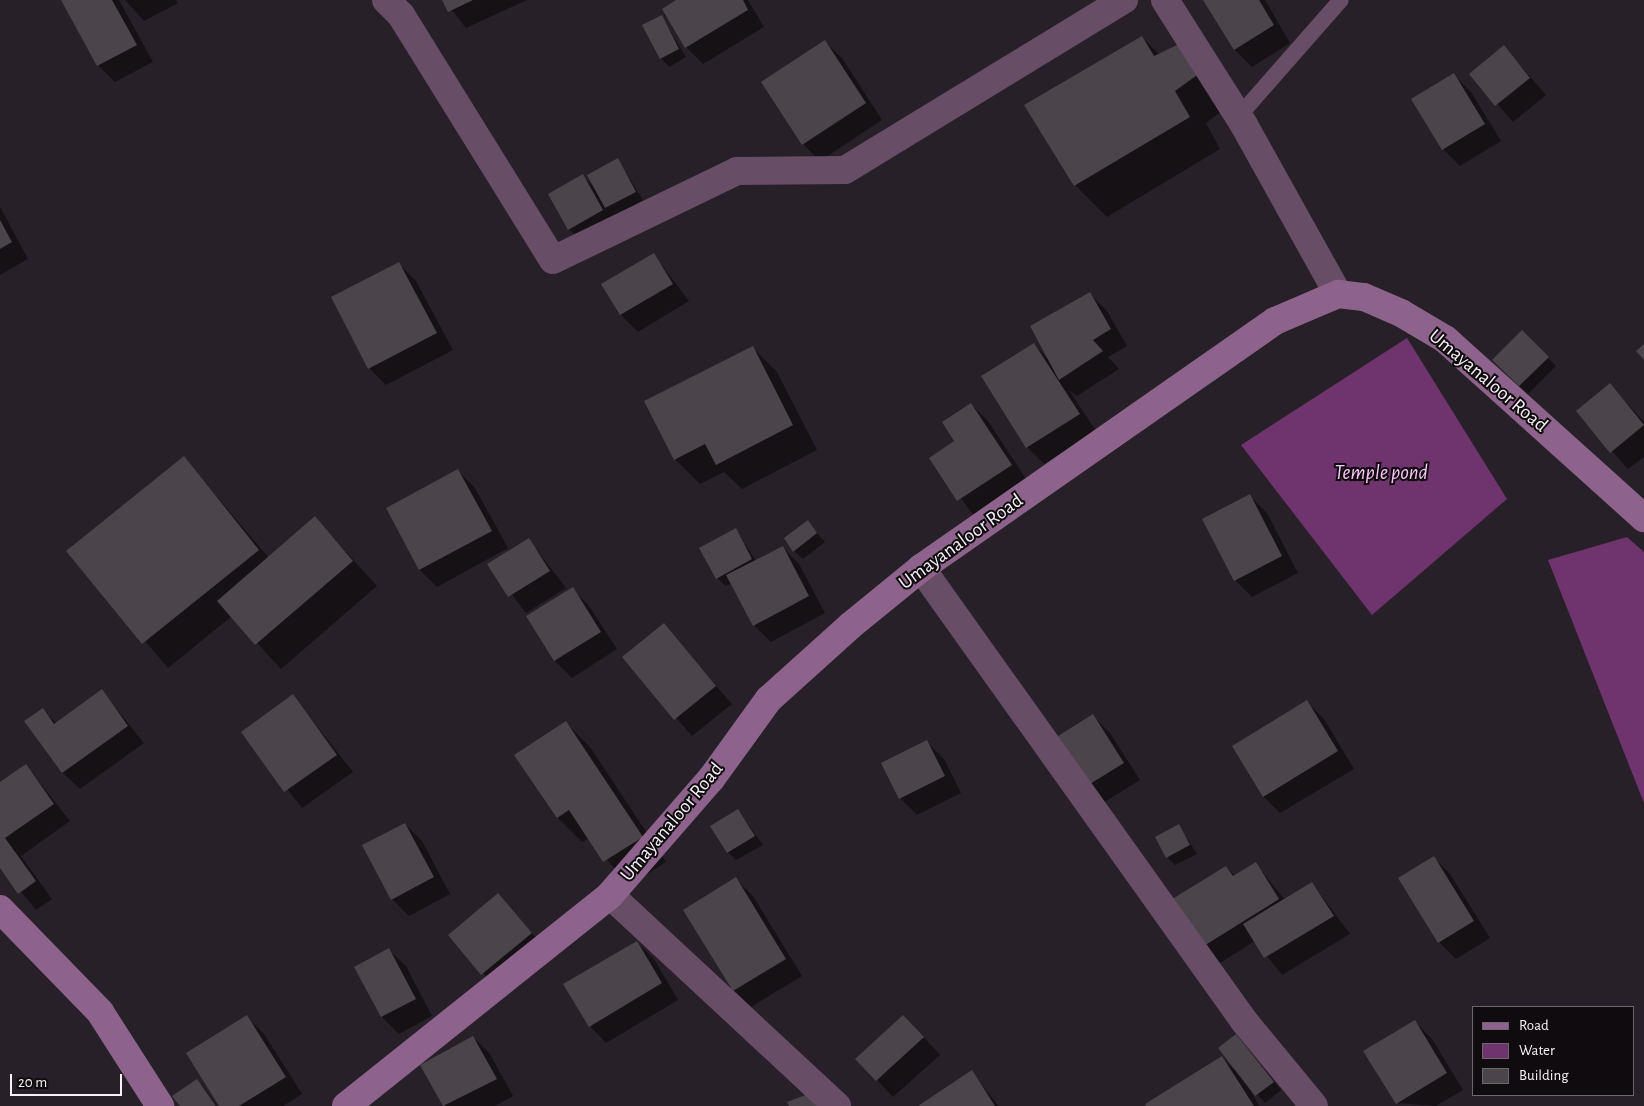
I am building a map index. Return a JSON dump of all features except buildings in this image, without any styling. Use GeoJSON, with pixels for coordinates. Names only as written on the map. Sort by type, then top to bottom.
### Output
{"type":"FeatureCollection","features":[{"type":"Feature","properties":{"kind":"main road","name":"Umayanaloor Road"},"geometry":{"type":"LineString","coordinates":[[346,1106],[610,896],[711,779],[769,698],[921,568],[1275,321],[1338,294],[1364,297],[1445,339],[1644,518]]}},
{"type":"Feature","properties":{"kind":"main road"},"geometry":{"type":"LineString","coordinates":[[0,909],[100,1012],[160,1106]]}},
{"type":"Feature","properties":{"kind":"street"},"geometry":{"type":"LineString","coordinates":[[386,0],[401,16],[553,260],[737,171],[845,170],[1124,0]]}},
{"type":"Feature","properties":{"kind":"street"},"geometry":{"type":"LineString","coordinates":[[1165,0],[1238,116],[1338,294]]}},
{"type":"Feature","properties":{"kind":"street"},"geometry":{"type":"LineString","coordinates":[[921,568],[1244,1021],[1314,1106]]}},
{"type":"Feature","properties":{"kind":"street"},"geometry":{"type":"LineString","coordinates":[[610,896],[836,1106]]}},
{"type":"Feature","properties":{"kind":"lane"},"geometry":{"type":"LineString","coordinates":[[1238,116],[1341,0]]}},
{"type":"Feature","properties":{"kind":"water","name":"Temple pond"},"geometry":{"type":"Polygon","coordinates":[[[1407,338],[1507,499],[1372,615],[1241,445],[1407,338]]]}},
{"type":"Feature","properties":{"kind":"water"},"geometry":{"type":"Polygon","coordinates":[[[1627,537],[1644,552],[1644,803],[1548,560],[1627,537]]]}}]}
